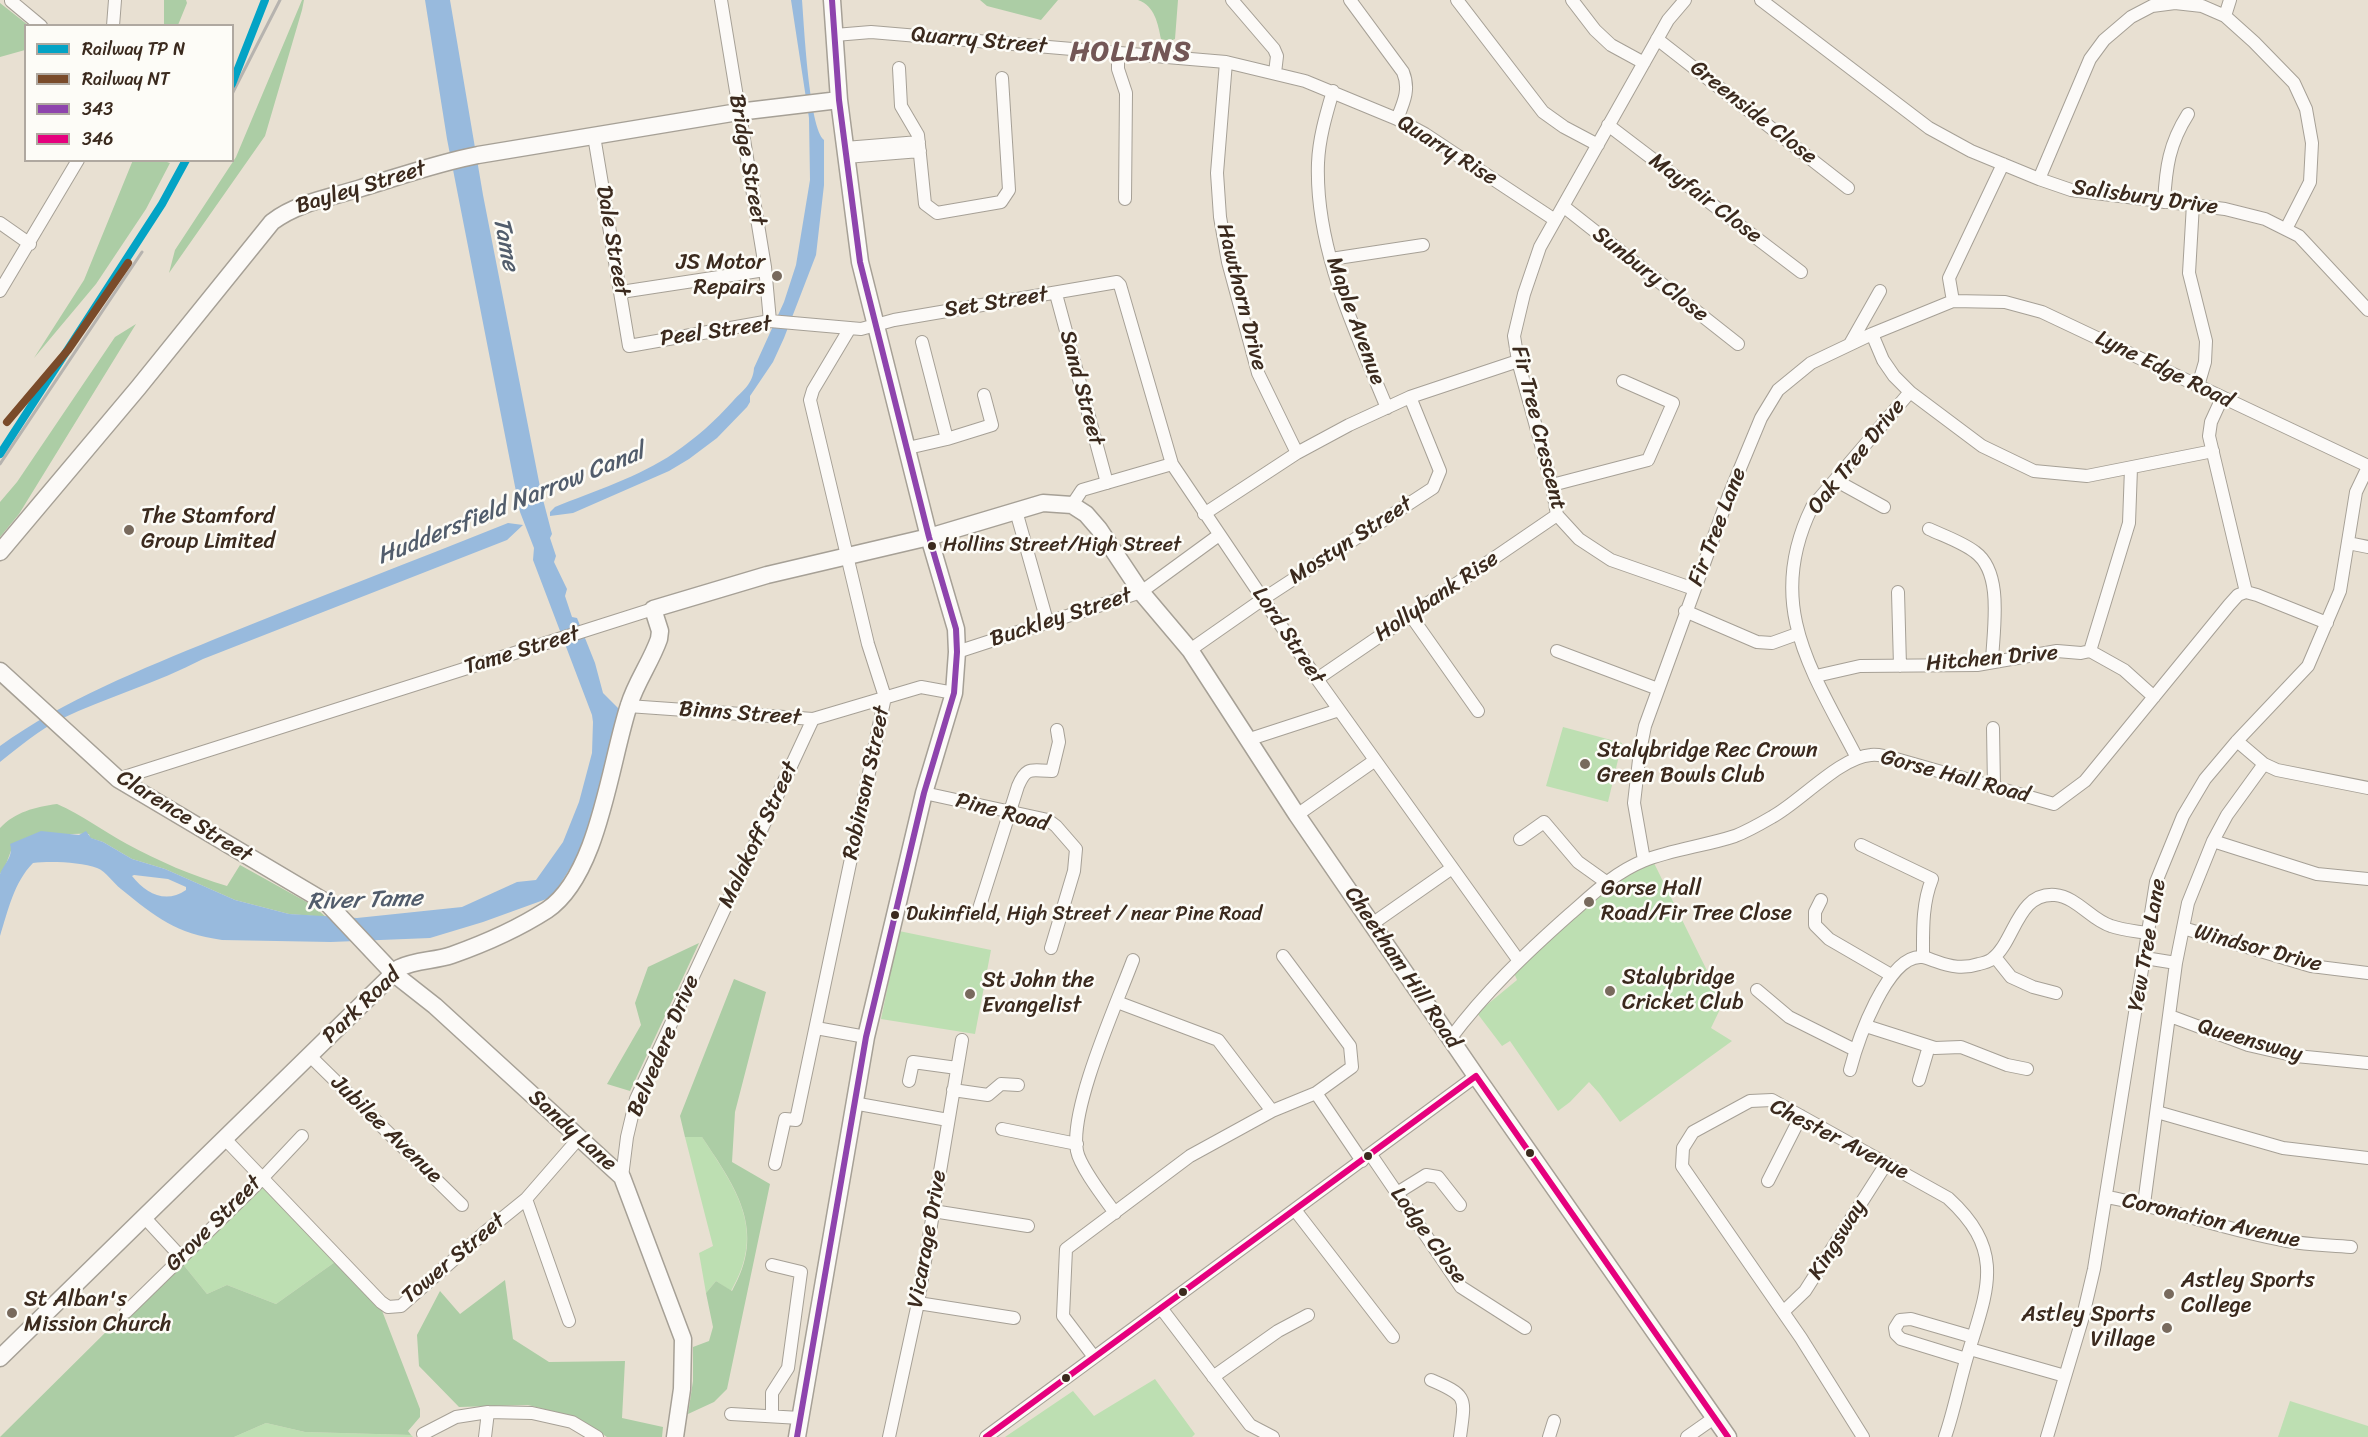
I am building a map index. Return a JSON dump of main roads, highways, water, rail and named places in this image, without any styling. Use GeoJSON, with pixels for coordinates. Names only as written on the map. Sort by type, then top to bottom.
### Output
{"type":"FeatureCollection","features":[{"type":"Feature","properties":{"kind":"main road"},"geometry":{"type":"LineString","coordinates":[[797,1437],[866,1037],[924,793],[954,693],[957,651],[956,629],[929,537],[860,262],[839,100],[832,0]]}},
{"type":"Feature","properties":{"kind":"main road","name":"Bayley Street"},"geometry":{"type":"LineString","coordinates":[[0,552],[272,222],[284,213],[308,203],[478,154],[738,112],[839,100]]}},
{"type":"Feature","properties":{"kind":"main road","name":"Tame Street"},"geometry":{"type":"LineString","coordinates":[[653,609],[767,575],[929,537],[1043,503],[1072,506]]}},
{"type":"Feature","properties":{"kind":"main road","name":"Cheetham Hill Road"},"geometry":{"type":"LineString","coordinates":[[1072,506],[1086,514],[1099,529],[1141,592],[1190,650],[1297,815],[1450,1039],[1728,1437]]}},
{"type":"Feature","properties":{"kind":"main road","name":"Park Road"},"geometry":{"type":"LineString","coordinates":[[0,1358],[393,973],[405,965],[451,955],[471,947],[539,915],[559,899],[579,869],[600,819],[628,706],[659,639],[660,631],[653,609]]}},
{"type":"Feature","properties":{"kind":"main road","name":"Clarence Street"},"geometry":{"type":"LineString","coordinates":[[0,672],[118,779],[327,903],[372,953]]}},
{"type":"Feature","properties":{"kind":"main road","name":"Sandy Lane"},"geometry":{"type":"LineString","coordinates":[[372,953],[435,1006],[622,1177],[683,1339],[682,1389],[675,1437]]}},
{"type":"Feature","properties":{"kind":"water"},"geometry":{"type":"Polygon","coordinates":[[[425,0],[450,0],[483,195],[541,492],[552,534],[550,538],[556,556],[554,562],[567,589],[565,596],[572,617],[577,618],[595,663],[603,693],[619,709],[599,791],[586,834],[574,862],[552,897],[483,922],[430,938],[331,942],[222,940],[206,937],[167,923],[97,868],[65,862],[33,863],[16,888],[0,936],[0,874],[10,856],[10,844],[41,831],[79,835],[86,831],[91,838],[103,842],[132,859],[165,869],[235,900],[289,914],[357,918],[462,907],[517,882],[536,880],[563,842],[579,802],[592,753],[592,715],[533,560],[534,548],[520,512],[447,139],[425,0]],[[132,876],[144,888],[157,895],[171,896],[186,890],[186,887],[168,879],[132,876]]]}},
{"type":"Feature","properties":{"kind":"water"},"geometry":{"type":"Polygon","coordinates":[[[791,0],[802,0],[811,97],[819,132],[824,140],[824,185],[816,255],[773,362],[750,396],[747,407],[717,438],[689,459],[669,471],[573,513],[550,516],[550,512],[555,507],[631,476],[674,453],[712,422],[750,383],[754,368],[784,302],[796,265],[810,180],[809,118],[791,0]]]}},
{"type":"Feature","properties":{"kind":"water"},"geometry":{"type":"Polygon","coordinates":[[[508,523],[523,525],[507,540],[203,659],[78,711],[45,728],[0,762],[0,746],[50,714],[104,686],[215,639],[508,523]]]}},
{"type":"Feature","properties":{"kind":"railway"},"geometry":{"type":"LineString","coordinates":[[234,90],[280,0]]}},
{"type":"Feature","properties":{"kind":"railway"},"geometry":{"type":"LineString","coordinates":[[0,464],[142,252]]}},
{"type":"Feature","properties":{"kind":"rail line","name":"NT"},"geometry":{"type":"LineString","coordinates":[[7,422],[68,350],[128,263]]}},
{"type":"Feature","properties":{"kind":"place","name":"JS Motor Repairs"},"geometry":{"type":"Point","coordinates":[777,276]}},
{"type":"Feature","properties":{"kind":"place","name":"The Stamford Group Limited"},"geometry":{"type":"Point","coordinates":[129,530]}},
{"type":"Feature","properties":{"kind":"place","name":"Hollins Street/High Street"},"geometry":{"type":"Point","coordinates":[932,546]}},
{"type":"Feature","properties":{"kind":"place","name":"Stalybridge Rec Crown Green Bowls Club"},"geometry":{"type":"Point","coordinates":[1585,764]}},
{"type":"Feature","properties":{"kind":"place","name":"Gorse Hall Road/Fir Tree Close"},"geometry":{"type":"Point","coordinates":[1589,902]}},
{"type":"Feature","properties":{"kind":"place","name":"Dukinfield, High Street / near Pine Road"},"geometry":{"type":"Point","coordinates":[895,915]}},
{"type":"Feature","properties":{"kind":"place","name":"Stalybridge Cricket Club"},"geometry":{"type":"Point","coordinates":[1610,991]}},
{"type":"Feature","properties":{"kind":"place","name":"St John the Evangelist"},"geometry":{"type":"Point","coordinates":[970,994]}},
{"type":"Feature","properties":{"kind":"place","name":"Astley Sports College"},"geometry":{"type":"Point","coordinates":[2169,1294]}},
{"type":"Feature","properties":{"kind":"place","name":"St Alban's Mission Church"},"geometry":{"type":"Point","coordinates":[12,1313]}},
{"type":"Feature","properties":{"kind":"place","name":"Astley Sports Village"},"geometry":{"type":"Point","coordinates":[2167,1328]}},
{"type":"Feature","properties":{"kind":"district","name":"HOLLINS"},"geometry":{"type":"Point","coordinates":[1131,53]}},
{"type":"Feature","properties":{"kind":"water label","name":"Tame"},"geometry":{"type":"Point","coordinates":[505,244]}},
{"type":"Feature","properties":{"kind":"water label","name":"Huddersfield Narrow Canal"},"geometry":{"type":"Point","coordinates":[511,505]}},
{"type":"Feature","properties":{"kind":"water label","name":"River Tame"},"geometry":{"type":"Point","coordinates":[365,901]}}]}
